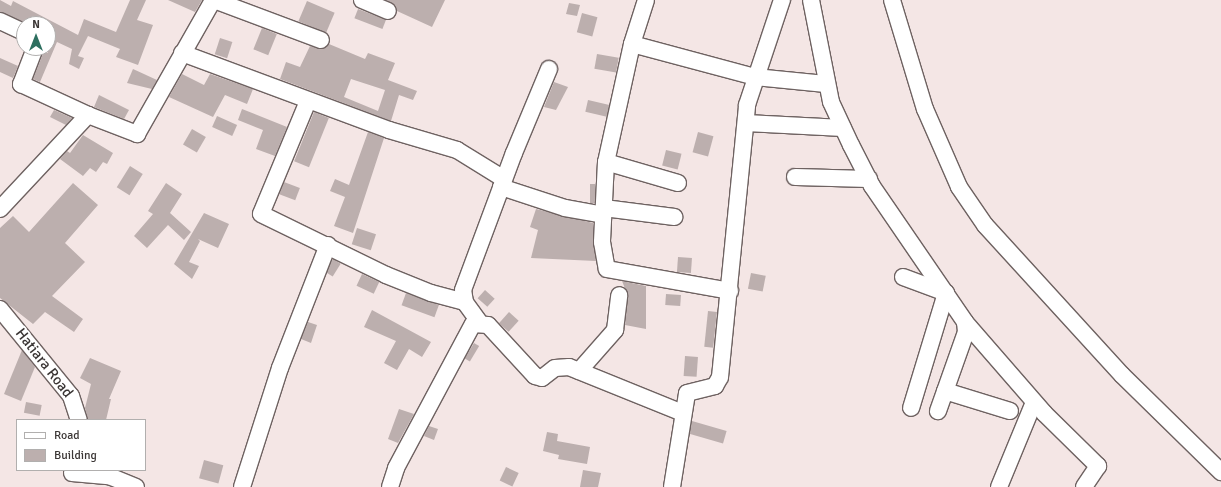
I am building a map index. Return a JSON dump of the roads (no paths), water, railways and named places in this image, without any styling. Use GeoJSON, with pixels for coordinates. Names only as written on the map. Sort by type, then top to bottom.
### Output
{"type":"FeatureCollection","features":[{"type":"Feature","properties":{"kind":"street"},"geometry":{"type":"LineString","coordinates":[[32,56],[21,84],[88,115],[137,134],[182,53],[214,0],[321,40]]}},
{"type":"Feature","properties":{"kind":"street"},"geometry":{"type":"LineString","coordinates":[[362,0],[388,11]]}},
{"type":"Feature","properties":{"kind":"street"},"geometry":{"type":"LineString","coordinates":[[646,0],[632,44],[606,162],[602,242],[607,269],[730,291]]}},
{"type":"Feature","properties":{"kind":"street"},"geometry":{"type":"LineString","coordinates":[[672,487],[687,392],[719,382],[730,291],[746,123],[755,77],[782,0]]}},
{"type":"Feature","properties":{"kind":"street"},"geometry":{"type":"LineString","coordinates":[[811,0],[826,84],[843,128],[868,179],[965,322],[1034,402],[1098,466],[1084,487]]}},
{"type":"Feature","properties":{"kind":"street"},"geometry":{"type":"LineString","coordinates":[[894,4],[925,109],[959,187],[985,225],[1122,375],[1221,472]]}},
{"type":"Feature","properties":{"kind":"street"},"geometry":{"type":"LineString","coordinates":[[0,21],[16,28]]}},
{"type":"Feature","properties":{"kind":"street"},"geometry":{"type":"LineString","coordinates":[[632,44],[755,77],[826,84]]}},
{"type":"Feature","properties":{"kind":"street"},"geometry":{"type":"LineString","coordinates":[[182,53],[308,101],[457,150],[502,183],[565,208],[674,217]]}},
{"type":"Feature","properties":{"kind":"street"},"geometry":{"type":"LineString","coordinates":[[480,323],[465,302],[463,290],[502,183],[549,69]]}},
{"type":"Feature","properties":{"kind":"street"},"geometry":{"type":"LineString","coordinates":[[308,101],[261,214],[328,245],[386,275],[465,302]]}},
{"type":"Feature","properties":{"kind":"street"},"geometry":{"type":"LineString","coordinates":[[0,209],[88,115]]}},
{"type":"Feature","properties":{"kind":"street"},"geometry":{"type":"LineString","coordinates":[[746,123],[843,128]]}},
{"type":"Feature","properties":{"kind":"street"},"geometry":{"type":"LineString","coordinates":[[606,162],[678,183]]}},
{"type":"Feature","properties":{"kind":"street"},"geometry":{"type":"LineString","coordinates":[[795,176],[868,179]]}},
{"type":"Feature","properties":{"kind":"street"},"geometry":{"type":"LineString","coordinates":[[242,487],[280,368],[328,245]]}},
{"type":"Feature","properties":{"kind":"street"},"geometry":{"type":"LineString","coordinates":[[903,277],[946,293]]}},
{"type":"Feature","properties":{"kind":"street"},"geometry":{"type":"LineString","coordinates":[[911,408],[946,293]]}},
{"type":"Feature","properties":{"kind":"street"},"geometry":{"type":"LineString","coordinates":[[579,371],[597,346],[615,330],[619,295]]}},
{"type":"Feature","properties":{"kind":"street","name":"Hatiara Road"},"geometry":{"type":"LineString","coordinates":[[0,309],[71,396],[79,419]]}},
{"type":"Feature","properties":{"kind":"street"},"geometry":{"type":"LineString","coordinates":[[938,411],[966,332],[965,322]]}},
{"type":"Feature","properties":{"kind":"street"},"geometry":{"type":"LineString","coordinates":[[390,487],[396,468],[468,327],[480,323],[488,325],[535,376],[542,378],[562,366],[579,371],[683,413]]}},
{"type":"Feature","properties":{"kind":"street"},"geometry":{"type":"LineString","coordinates":[[945,391],[1010,411]]}},
{"type":"Feature","properties":{"kind":"street"},"geometry":{"type":"LineString","coordinates":[[999,487],[1034,402]]}},
{"type":"Feature","properties":{"kind":"street"},"geometry":{"type":"LineString","coordinates":[[71,477],[109,476],[136,487]]}}]}
